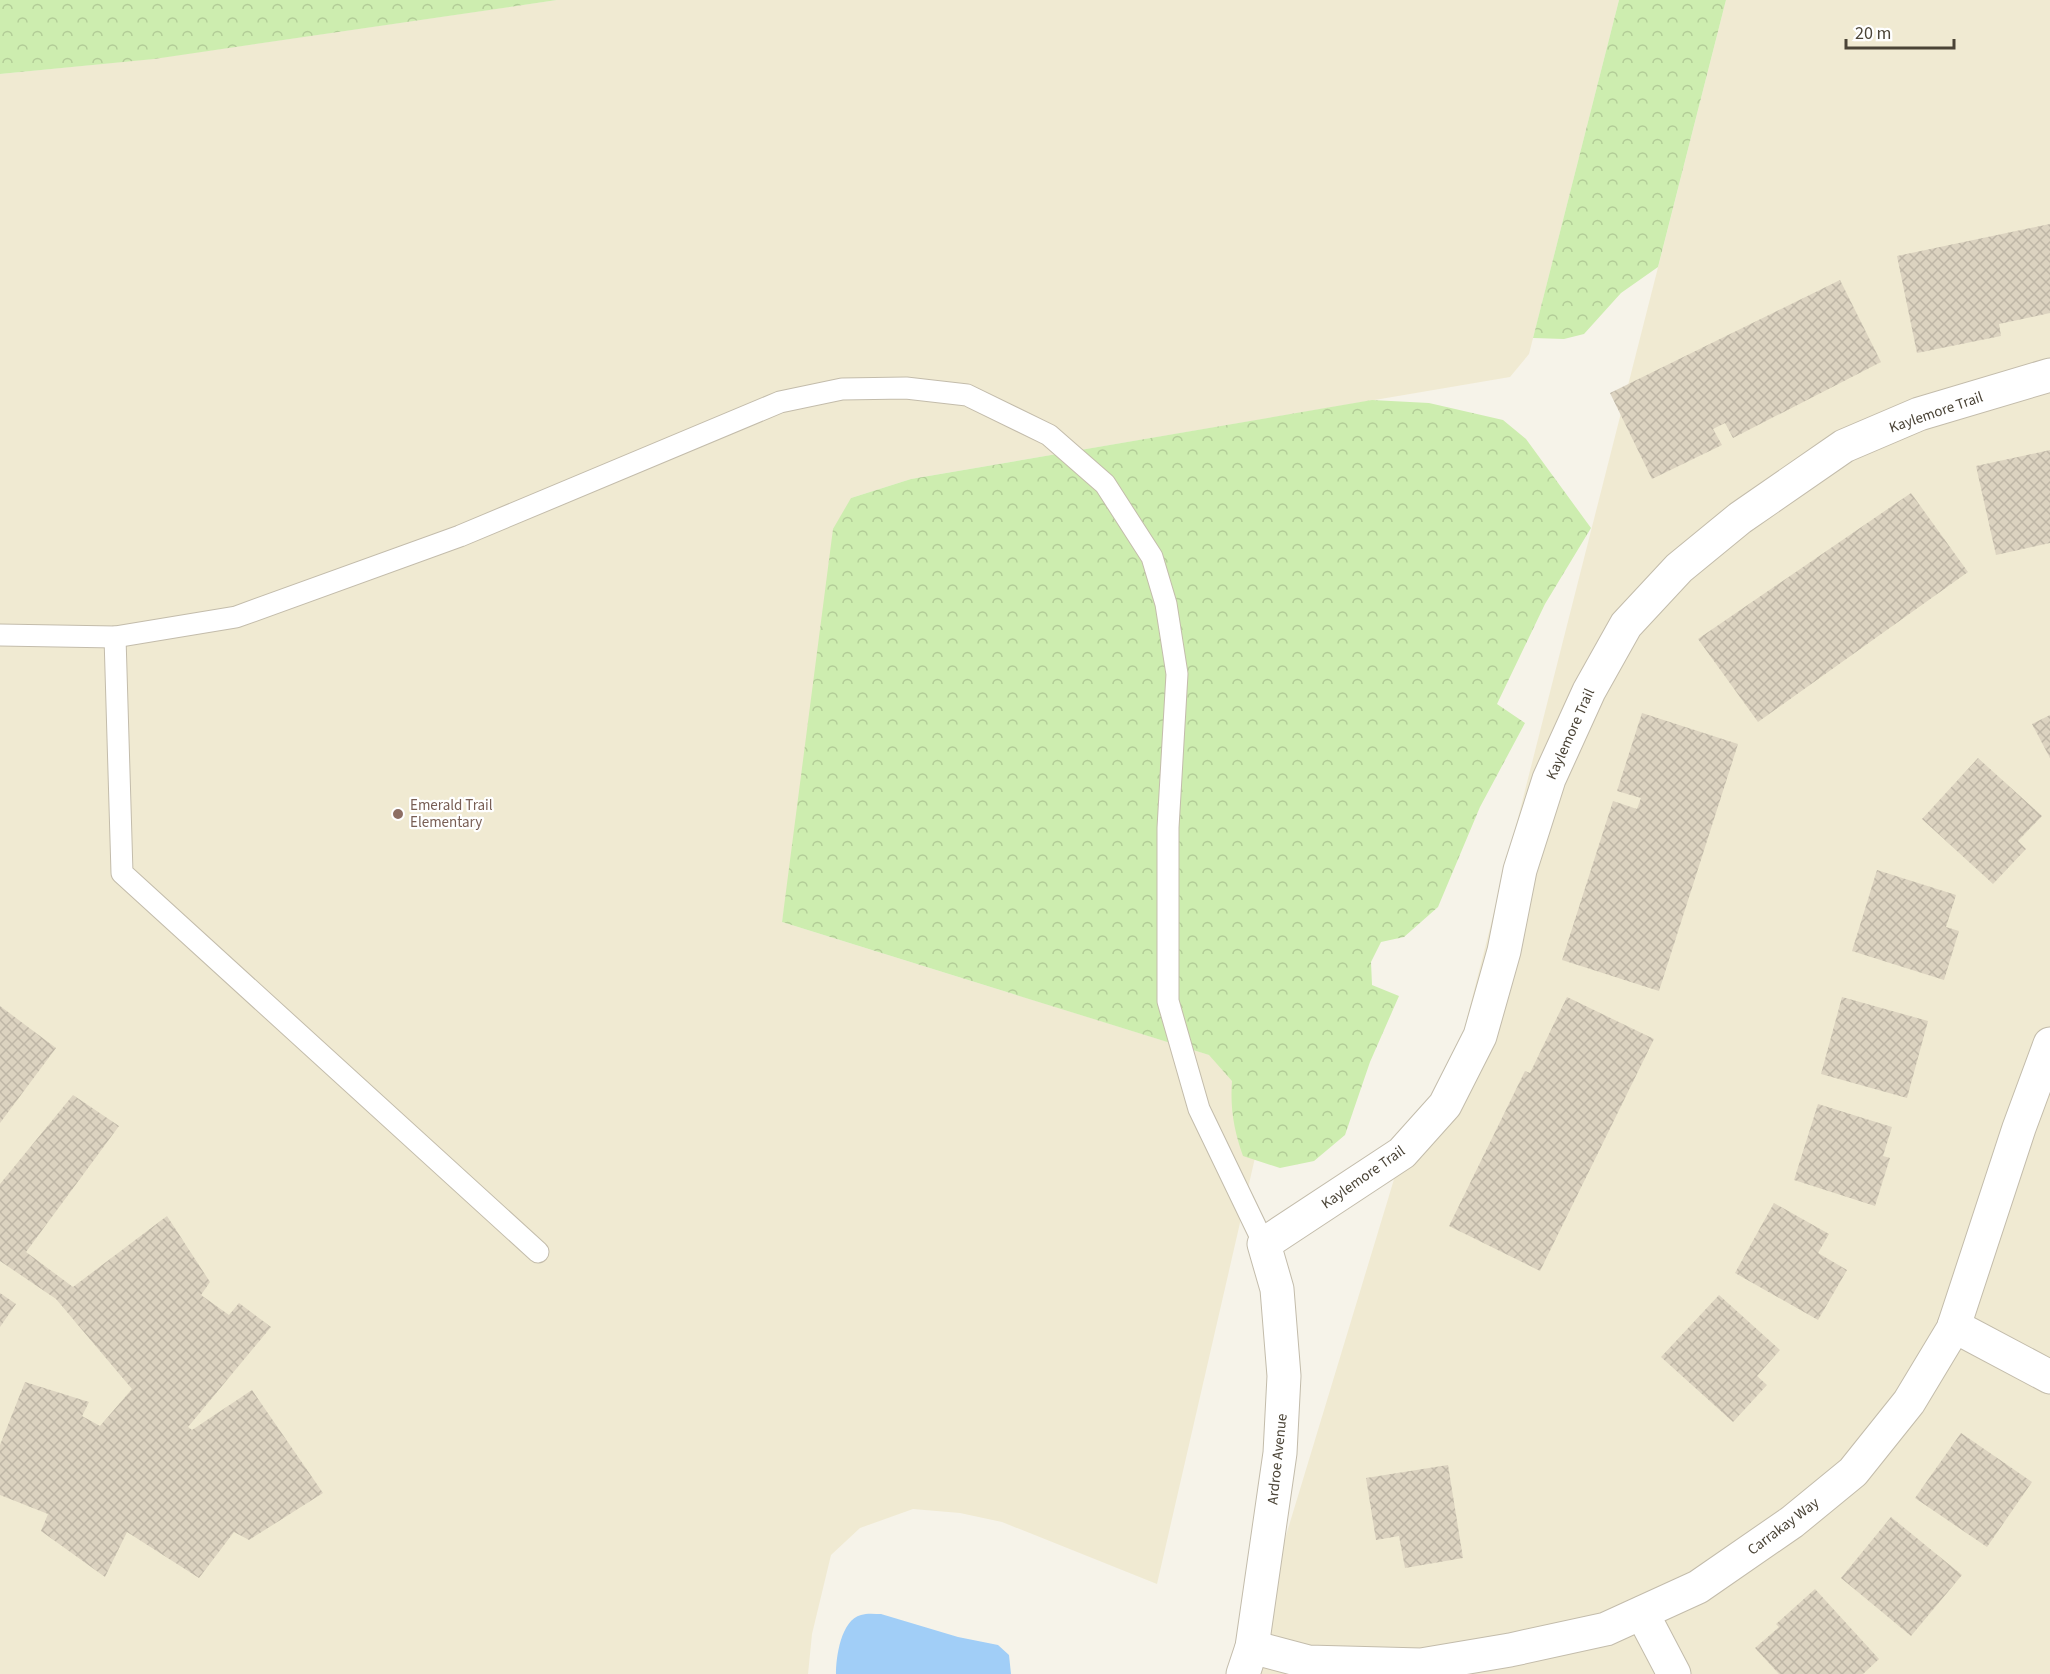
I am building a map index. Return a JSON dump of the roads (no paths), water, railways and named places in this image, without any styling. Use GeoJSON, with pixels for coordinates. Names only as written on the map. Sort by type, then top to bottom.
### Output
{"type":"FeatureCollection","features":[{"type":"Feature","properties":{"kind":"street","name":"Kaylemore Trail"},"geometry":{"type":"LineString","coordinates":[[1264,1244],[1402,1152],[1445,1106],[1480,1036],[1504,951],[1520,870],[1549,779],[1589,690],[1626,625],[1679,568],[1740,518],[1844,446],[1919,414],[2050,375]]}},
{"type":"Feature","properties":{"kind":"street","name":"Carrakay Way"},"geometry":{"type":"LineString","coordinates":[[1248,1660],[1421,1665],[1510,1650],[1606,1629],[1698,1587],[1792,1522],[1852,1472],[1909,1402],[1954,1326],[2015,1138],[2050,1044]]}},
{"type":"Feature","properties":{"kind":"street","name":"Ardroe Avenue"},"geometry":{"type":"LineString","coordinates":[[1248,1660],[1280,1453],[1284,1376],[1277,1289],[1264,1244]]}},
{"type":"Feature","properties":{"kind":"street"},"geometry":{"type":"LineString","coordinates":[[1954,1326],[2050,1377]]}},
{"type":"Feature","properties":{"kind":"street"},"geometry":{"type":"LineString","coordinates":[[1642,1613],[1674,1674]]}},
{"type":"Feature","properties":{"kind":"lane"},"geometry":{"type":"LineString","coordinates":[[0,635],[116,638],[236,617],[460,536],[780,402],[842,389],[906,388],[967,395],[1049,435],[1104,484],[1152,556],[1166,604],[1177,674],[1168,828],[1168,1001],[1199,1109],[1264,1244]]}},
{"type":"Feature","properties":{"kind":"lane"},"geometry":{"type":"LineString","coordinates":[[116,638],[122,873],[538,1252]]}},
{"type":"Feature","properties":{"kind":"water"},"geometry":{"type":"Polygon","coordinates":[[[881,1614],[958,1637],[998,1645],[1009,1655],[1011,1674],[836,1674],[841,1640],[849,1624],[861,1615],[881,1614]]]}},
{"type":"Feature","properties":{"kind":"place","name":"Emerald Trail Elementary"},"geometry":{"type":"Point","coordinates":[398,814]}}]}
